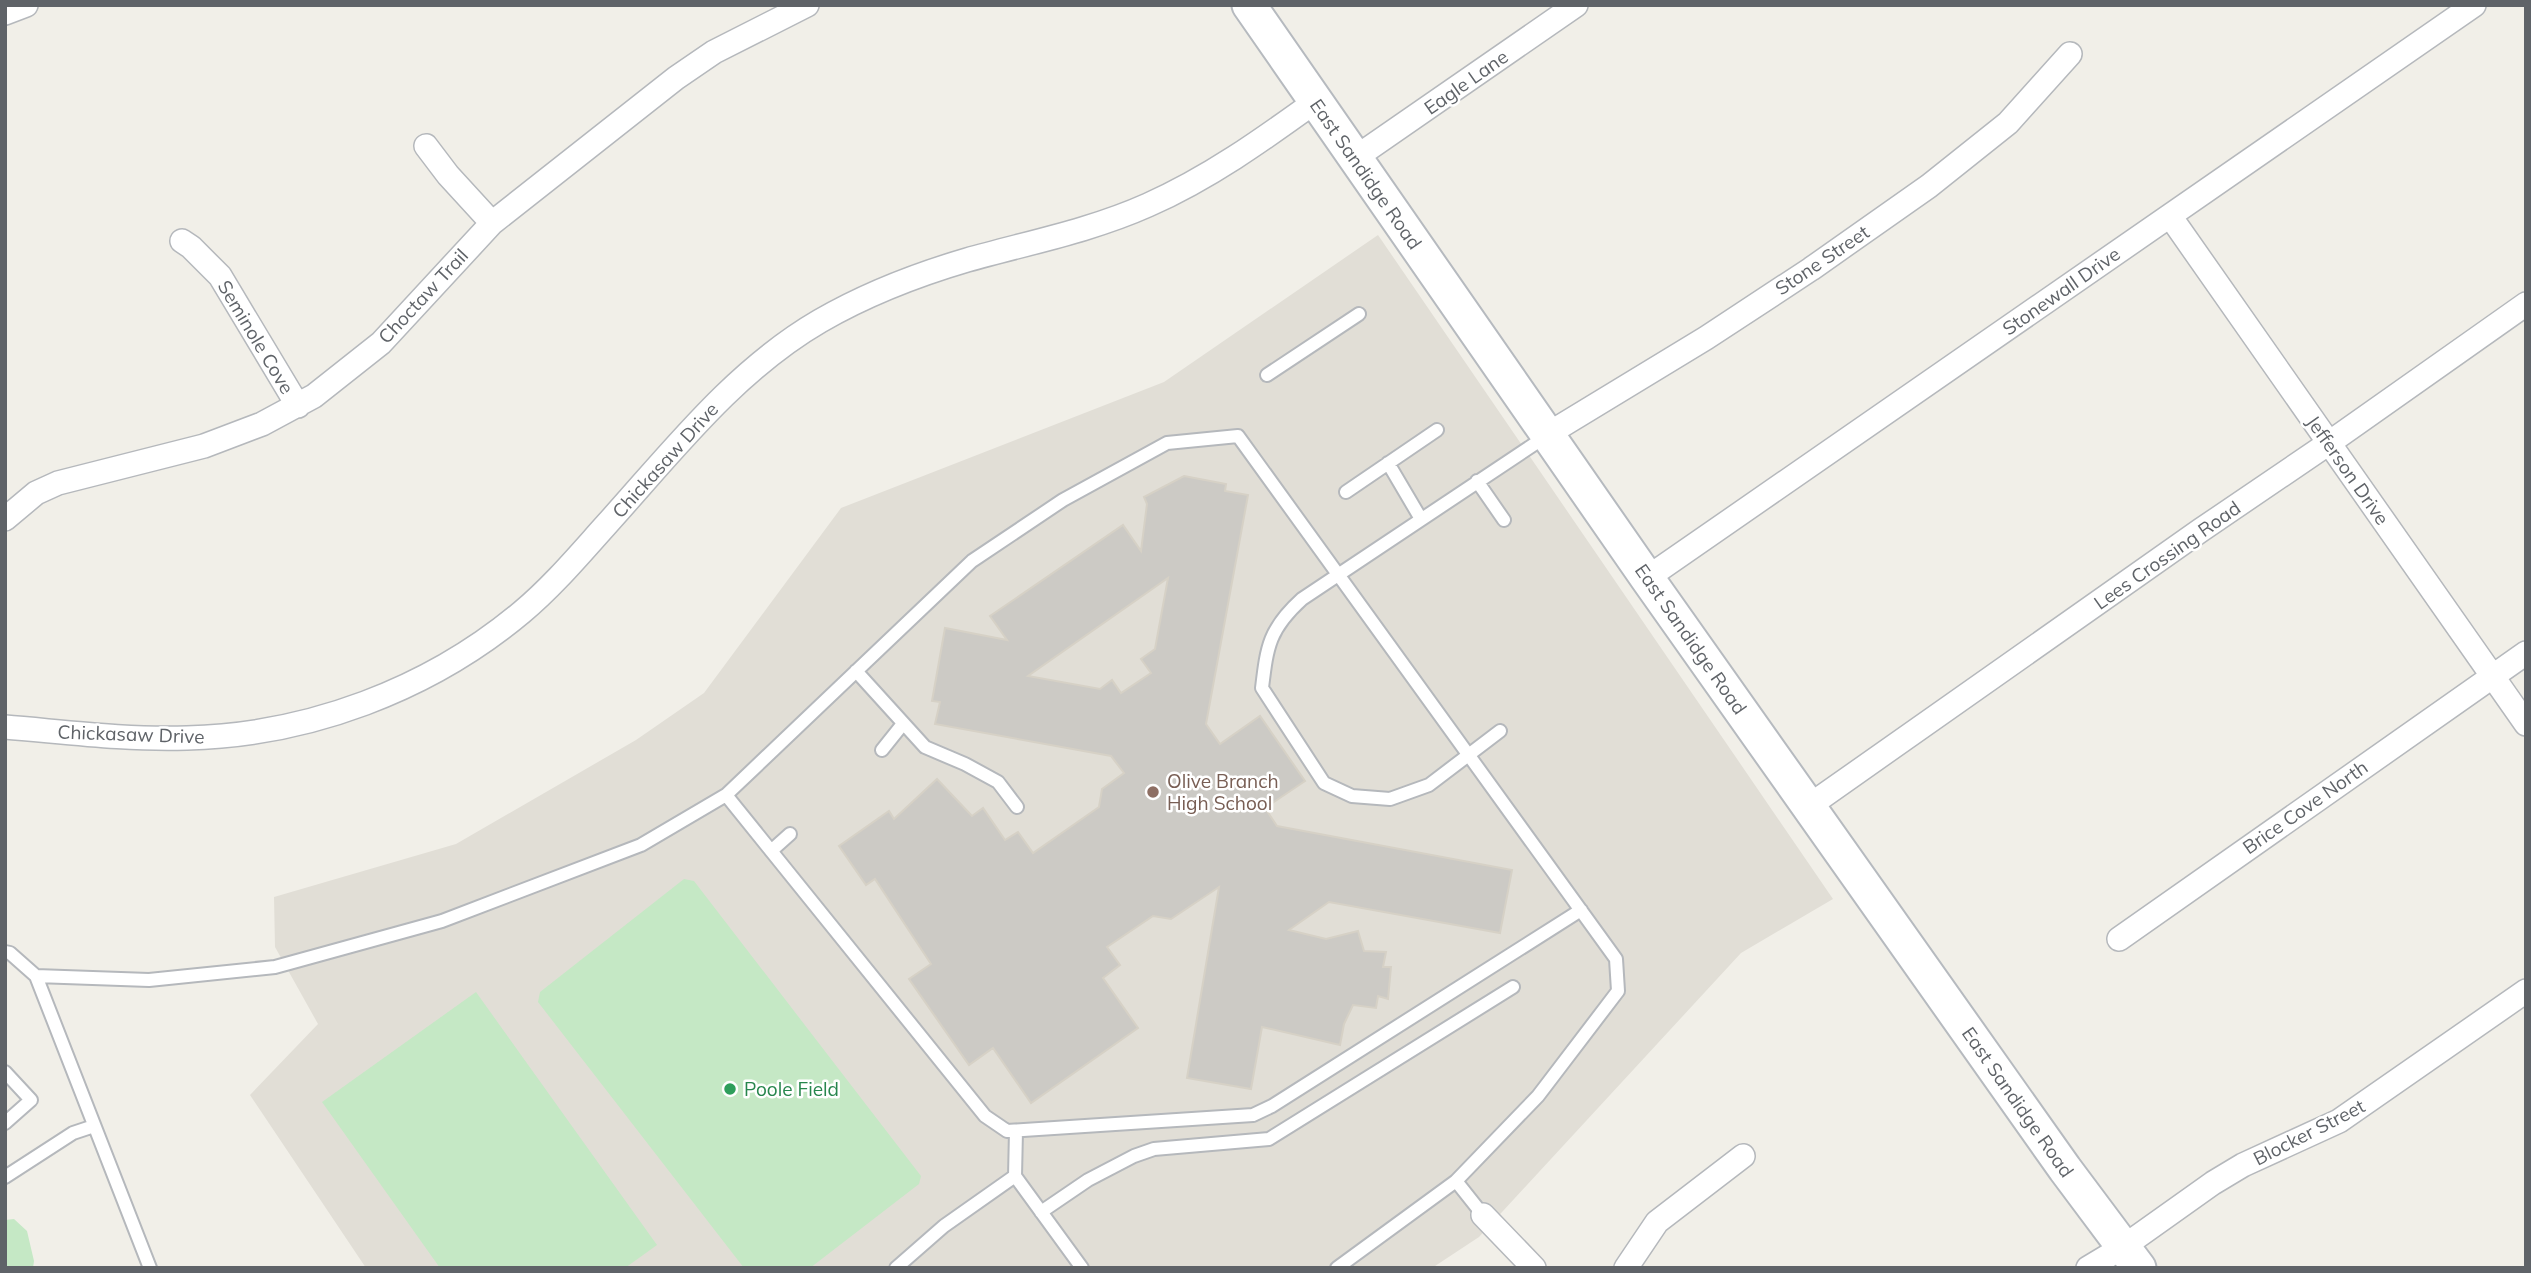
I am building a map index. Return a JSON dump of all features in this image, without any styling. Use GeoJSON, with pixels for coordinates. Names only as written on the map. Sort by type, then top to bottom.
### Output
{"type":"FeatureCollection","features":[{"type":"Feature","properties":{"kind":"street"},"geometry":{"type":"LineString","coordinates":[[5,13],[26,5]]}},
{"type":"Feature","properties":{"kind":"street","name":"Choctaw Trail"},"geometry":{"type":"LineString","coordinates":[[5,519],[36,493],[58,483],[204,446],[262,425],[298,406],[381,343],[492,223],[676,78],[714,52],[807,5]]}},
{"type":"Feature","properties":{"kind":"street","name":"East Sandidge Road"},"geometry":{"type":"LineString","coordinates":[[1249,5],[1647,578],[2065,1169],[2131,1257]]}},
{"type":"Feature","properties":{"kind":"street","name":"Eagle Lane"},"geometry":{"type":"LineString","coordinates":[[1355,158],[1576,5]]}},
{"type":"Feature","properties":{"kind":"street","name":"Stonewall Drive"},"geometry":{"type":"LineString","coordinates":[[1647,578],[2474,5]]}},
{"type":"Feature","properties":{"kind":"street","name":"Stone Street"},"geometry":{"type":"LineString","coordinates":[[1548,434],[1729,322],[1929,186],[2008,123],[2070,54]]}},
{"type":"Feature","properties":{"kind":"street","name":"Chickasaw Drive"},"geometry":{"type":"LineString","coordinates":[[5,727],[153,738],[217,737],[300,723],[352,709],[396,691],[446,666],[522,613],[559,577],[709,409],[754,368],[814,325],[889,287],[1146,206],[1195,182],[1244,153],[1316,102]]}},
{"type":"Feature","properties":{"kind":"street"},"geometry":{"type":"LineString","coordinates":[[426,146],[447,174],[492,223]]}},
{"type":"Feature","properties":{"kind":"street","name":"Jefferson Drive"},"geometry":{"type":"LineString","coordinates":[[2170,216],[2526,724]]}},
{"type":"Feature","properties":{"kind":"street","name":"Seminole Cove"},"geometry":{"type":"LineString","coordinates":[[182,241],[220,276],[298,406]]}},
{"type":"Feature","properties":{"kind":"street","name":"Lees Crossing Road"},"geometry":{"type":"LineString","coordinates":[[1809,806],[2526,304]]}},
{"type":"Feature","properties":{"kind":"street","name":"Brice Cove North"},"geometry":{"type":"LineString","coordinates":[[2119,939],[2526,653]]}},
{"type":"Feature","properties":{"kind":"street","name":"Blocker Street"},"geometry":{"type":"LineString","coordinates":[[2088,1268],[2131,1257],[2213,1183],[2244,1165],[2339,1121],[2526,991]]}},
{"type":"Feature","properties":{"kind":"street"},"geometry":{"type":"LineString","coordinates":[[1626,1268],[1657,1222],[1743,1156]]}},
{"type":"Feature","properties":{"kind":"street"},"geometry":{"type":"LineString","coordinates":[[1483,1215],[1534,1268]]}},
{"type":"Feature","properties":{"kind":"lane"},"geometry":{"type":"LineString","coordinates":[[1268,375],[1359,314]]}},
{"type":"Feature","properties":{"kind":"lane"},"geometry":{"type":"LineString","coordinates":[[1346,492],[1437,430]]}},
{"type":"Feature","properties":{"kind":"lane"},"geometry":{"type":"LineString","coordinates":[[1500,731],[1429,785],[1390,799],[1352,796],[1324,783],[1262,688],[1267,646],[1280,622],[1302,599],[1548,434]]}},
{"type":"Feature","properties":{"kind":"lane"},"geometry":{"type":"LineString","coordinates":[[36,976],[149,980],[275,967],[442,921],[641,845],[726,794],[972,561],[1063,500],[1167,443],[1238,436],[1616,960],[1618,991],[1538,1096],[1456,1181],[1337,1268]]}},
{"type":"Feature","properties":{"kind":"lane"},"geometry":{"type":"LineString","coordinates":[[1388,463],[1422,519]]}},
{"type":"Feature","properties":{"kind":"lane"},"geometry":{"type":"LineString","coordinates":[[1478,481],[1504,520]]}},
{"type":"Feature","properties":{"kind":"lane"},"geometry":{"type":"LineString","coordinates":[[856,671],[902,725],[925,747],[998,782],[1017,807]]}},
{"type":"Feature","properties":{"kind":"lane"},"geometry":{"type":"LineString","coordinates":[[882,750],[902,725]]}},
{"type":"Feature","properties":{"kind":"lane"},"geometry":{"type":"LineString","coordinates":[[726,794],[985,1116],[1007,1132],[1253,1115],[1272,1107],[1581,910]]}},
{"type":"Feature","properties":{"kind":"lane"},"geometry":{"type":"LineString","coordinates":[[771,851],[790,834]]}},
{"type":"Feature","properties":{"kind":"lane"},"geometry":{"type":"LineString","coordinates":[[5,952],[10,953],[36,976],[150,1268]]}},
{"type":"Feature","properties":{"kind":"lane"},"geometry":{"type":"LineString","coordinates":[[1041,1212],[1088,1180],[1134,1156],[1154,1149],[1269,1139],[1513,987]]}},
{"type":"Feature","properties":{"kind":"lane"},"geometry":{"type":"LineString","coordinates":[[5,1072],[31,1100],[5,1123]]}},
{"type":"Feature","properties":{"kind":"lane"},"geometry":{"type":"LineString","coordinates":[[5,1177],[73,1133],[94,1126]]}},
{"type":"Feature","properties":{"kind":"lane"},"geometry":{"type":"LineString","coordinates":[[1016,1131],[1014,1176],[1082,1268]]}},
{"type":"Feature","properties":{"kind":"lane"},"geometry":{"type":"LineString","coordinates":[[897,1268],[944,1226],[1014,1176]]}},
{"type":"Feature","properties":{"kind":"lane"},"geometry":{"type":"LineString","coordinates":[[1456,1181],[1483,1215]]}},
{"type":"Feature","properties":{"kind":"shaded area","name":"Olive Branch High School"},"geometry":{"type":"Polygon","coordinates":[[[1378,235],[1833,899],[1741,953],[1479,1237],[1432,1268],[366,1268],[250,1095],[318,1024],[275,947],[274,897],[456,844],[636,740],[704,693],[841,508],[1164,382],[1378,235]]]}},
{"type":"Feature","properties":{"kind":"green space","name":"Poole Field"},"geometry":{"type":"Polygon","coordinates":[[[684,879],[694,881],[921,1176],[919,1184],[810,1268],[744,1268],[538,1002],[540,992],[684,879]]]}},
{"type":"Feature","properties":{"kind":"green space"},"geometry":{"type":"Polygon","coordinates":[[[476,992],[657,1245],[625,1268],[440,1268],[322,1102],[476,992]]]}},
{"type":"Feature","properties":{"kind":"green space"},"geometry":{"type":"Polygon","coordinates":[[[14,1219],[27,1231],[34,1261],[33,1268],[5,1268],[5,1220],[14,1219]]]}},
{"type":"Feature","properties":{"kind":"building"},"geometry":{"type":"Polygon","coordinates":[[[1184,476],[1226,484],[1225,491],[1248,495],[1206,724],[1220,744],[1260,716],[1305,781],[1265,808],[1277,826],[1512,870],[1500,933],[1329,902],[1289,930],[1326,939],[1358,931],[1364,951],[1386,952],[1383,967],[1391,967],[1388,999],[1378,996],[1376,1008],[1353,1005],[1344,1024],[1340,1045],[1262,1027],[1251,1089],[1187,1078],[1219,887],[1171,919],[1153,916],[1107,947],[1120,965],[1103,978],[1138,1028],[1031,1103],[993,1048],[969,1065],[909,979],[931,964],[875,879],[866,885],[839,846],[889,811],[894,819],[937,779],[972,816],[983,808],[1005,840],[1018,832],[1033,853],[1099,807],[1102,789],[1124,773],[1111,756],[935,724],[940,702],[932,701],[945,628],[1007,640],[990,616],[1123,525],[1141,551],[1147,504],[1144,497],[1184,476]],[[1168,578],[1028,676],[1100,689],[1112,680],[1121,693],[1151,673],[1141,659],[1155,649],[1168,578]]]}},
{"type":"Feature","properties":{"kind":"place","name":"Olive Branch High School"},"geometry":{"type":"Point","coordinates":[1153,792]}},
{"type":"Feature","properties":{"kind":"place","name":"Poole Field"},"geometry":{"type":"Point","coordinates":[730,1089]}}]}
